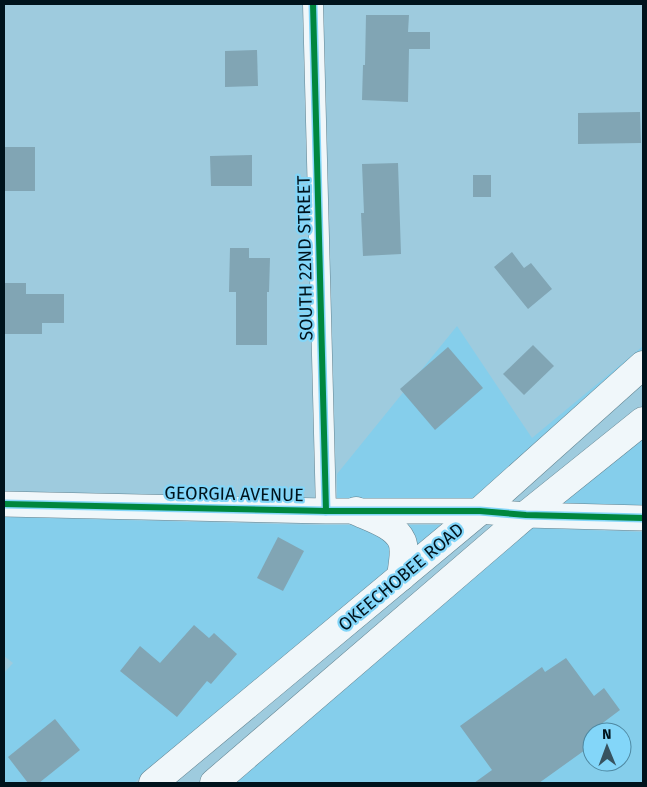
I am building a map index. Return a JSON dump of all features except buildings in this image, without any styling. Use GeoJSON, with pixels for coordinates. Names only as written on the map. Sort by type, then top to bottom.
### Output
{"type":"FeatureCollection","features":[{"type":"Feature","properties":{"kind":"main road","name":"OKEECHOBEE ROAD"},"geometry":{"type":"LineString","coordinates":[[153,783],[480,511],[643,365]]}},
{"type":"Feature","properties":{"kind":"main road","name":"OKEECHOBEE ROAD"},"geometry":{"type":"LineString","coordinates":[[214,783],[526,515],[643,421]]}},
{"type":"Feature","properties":{"kind":"main road"},"geometry":{"type":"LineString","coordinates":[[356,511],[392,528],[402,542],[404,560],[401,577]]}},
{"type":"Feature","properties":{"kind":"street","name":"SOUTH 22ND STREET"},"geometry":{"type":"LineString","coordinates":[[313,4],[326,511]]}},
{"type":"Feature","properties":{"kind":"street","name":"GEORGIA AVENUE"},"geometry":{"type":"LineString","coordinates":[[4,504],[326,511],[480,511],[526,515],[643,518]]}},
{"type":"Feature","properties":{"kind":"shaded area"},"geometry":{"type":"Polygon","coordinates":[[[457,326],[532,438],[643,346],[643,348],[476,498],[337,499],[337,474],[457,326]]]}},
{"type":"Feature","properties":{"kind":"shaded area"},"geometry":{"type":"Polygon","coordinates":[[[643,437],[643,506],[561,503],[643,437]]]}},
{"type":"Feature","properties":{"kind":"shaded area"},"geometry":{"type":"Polygon","coordinates":[[[4,517],[315,525],[444,525],[134,783],[4,783],[4,673],[13,663],[4,656],[4,517]]]}},
{"type":"Feature","properties":{"kind":"shaded area"},"geometry":{"type":"Polygon","coordinates":[[[529,528],[643,532],[643,783],[233,783],[529,528]]]}},
{"type":"Feature","properties":{"kind":"cycle path"},"geometry":{"type":"LineString","coordinates":[[313,4],[326,511]]}},
{"type":"Feature","properties":{"kind":"cycle path"},"geometry":{"type":"LineString","coordinates":[[4,504],[326,511],[480,511],[526,515],[643,518]]}}]}
